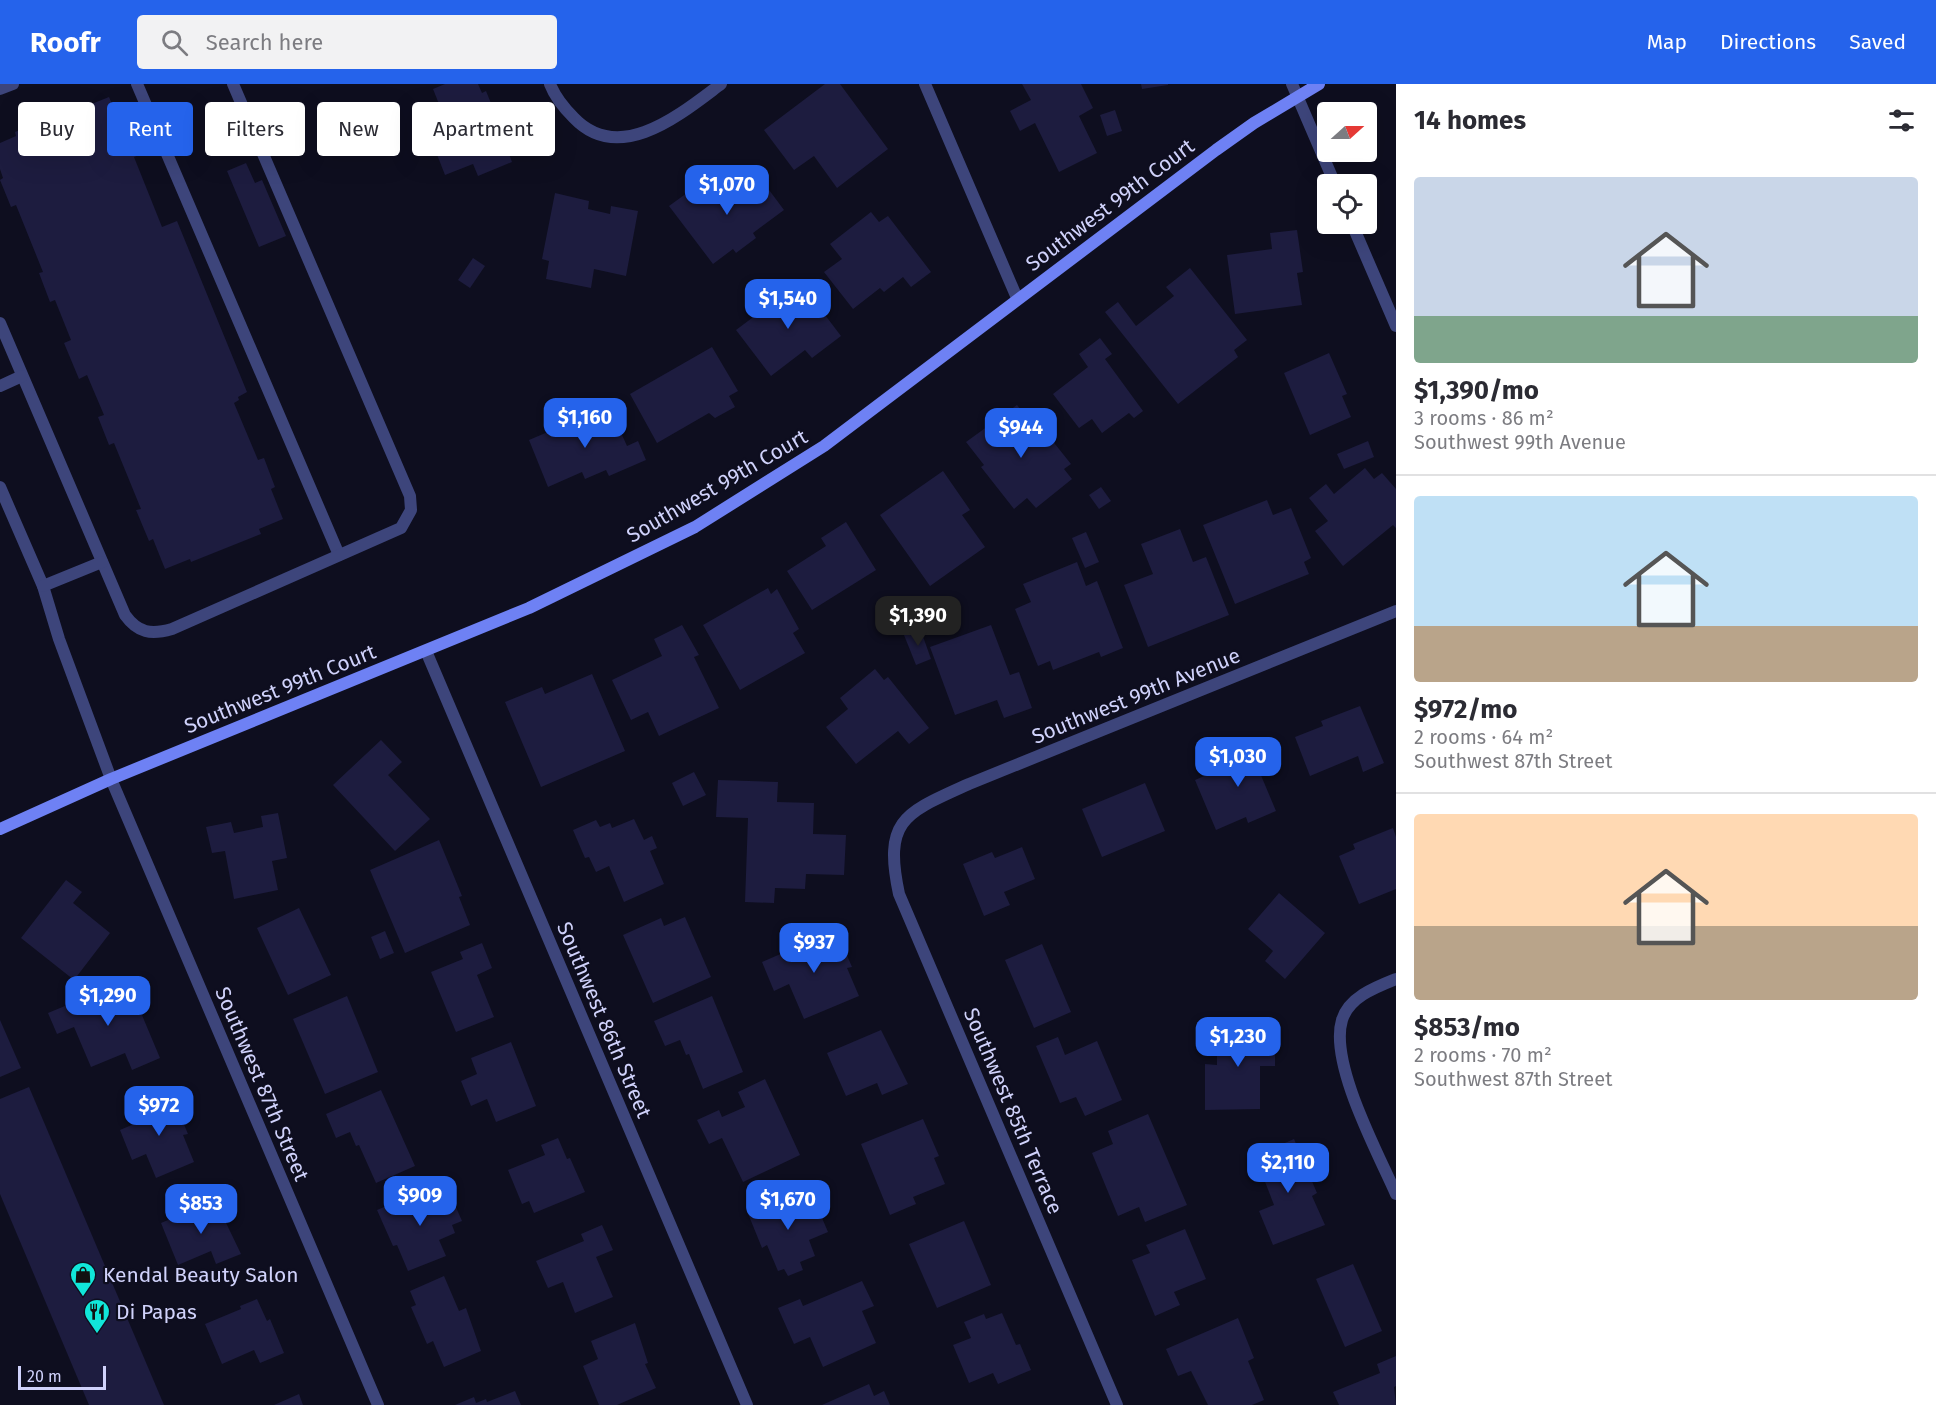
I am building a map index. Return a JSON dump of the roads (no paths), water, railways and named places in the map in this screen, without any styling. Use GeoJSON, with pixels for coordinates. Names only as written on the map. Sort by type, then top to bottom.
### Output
{"type":"FeatureCollection","features":[{"type":"Feature","properties":{"kind":"street"},"geometry":{"type":"LineString","coordinates":[[0,89],[13,84]]}},
{"type":"Feature","properties":{"kind":"street"},"geometry":{"type":"LineString","coordinates":[[137,84],[339,555]]}},
{"type":"Feature","properties":{"kind":"street"},"geometry":{"type":"LineString","coordinates":[[0,323],[125,615],[133,626],[145,632],[158,633],[401,528],[411,510],[410,496],[233,84]]}},
{"type":"Feature","properties":{"kind":"street"},"geometry":{"type":"LineString","coordinates":[[550,84],[567,112],[591,131],[612,137],[632,137],[653,130],[674,119],[722,84]]}},
{"type":"Feature","properties":{"kind":"street"},"geometry":{"type":"LineString","coordinates":[[925,84],[1017,298]]}},
{"type":"Feature","properties":{"kind":"street"},"geometry":{"type":"LineString","coordinates":[[1292,84],[1331,174]]}},
{"type":"Feature","properties":{"kind":"street","name":"Southwest 99th Court"},"geometry":{"type":"LineString","coordinates":[[0,829],[111,779],[529,608],[658,547],[732,506],[824,447],[1017,298],[1245,129],[1319,84]]}},
{"type":"Feature","properties":{"kind":"street"},"geometry":{"type":"LineString","coordinates":[[1356,234],[1396,326]]}},
{"type":"Feature","properties":{"kind":"street"},"geometry":{"type":"LineString","coordinates":[[0,386],[22,376]]}},
{"type":"Feature","properties":{"kind":"street","name":"Southwest 87th Street"},"geometry":{"type":"LineString","coordinates":[[0,487],[43,586],[59,639],[111,779],[378,1405]]}},
{"type":"Feature","properties":{"kind":"street"},"geometry":{"type":"LineString","coordinates":[[43,586],[102,562]]}},
{"type":"Feature","properties":{"kind":"street","name":"Southwest 99th Avenue"},"geometry":{"type":"LineString","coordinates":[[897,829],[912,813],[969,784],[1396,611]]}},
{"type":"Feature","properties":{"kind":"street","name":"Southwest 86th Street"},"geometry":{"type":"LineString","coordinates":[[426,651],[747,1405]]}},
{"type":"Feature","properties":{"kind":"street","name":"Southwest 85th Terrace"},"geometry":{"type":"LineString","coordinates":[[897,829],[893,847],[899,894],[1118,1405]]}},
{"type":"Feature","properties":{"kind":"street"},"geometry":{"type":"LineString","coordinates":[[1396,979],[1368,992],[1351,1005],[1342,1019],[1340,1035],[1343,1062],[1353,1096],[1396,1194]]}},
{"type":"Feature","properties":{"kind":"place","name":"Kendal Beauty Salon"},"geometry":{"type":"Point","coordinates":[83,1298]}},
{"type":"Feature","properties":{"kind":"place","name":"Di Papas"},"geometry":{"type":"Point","coordinates":[97,1335]}}]}
